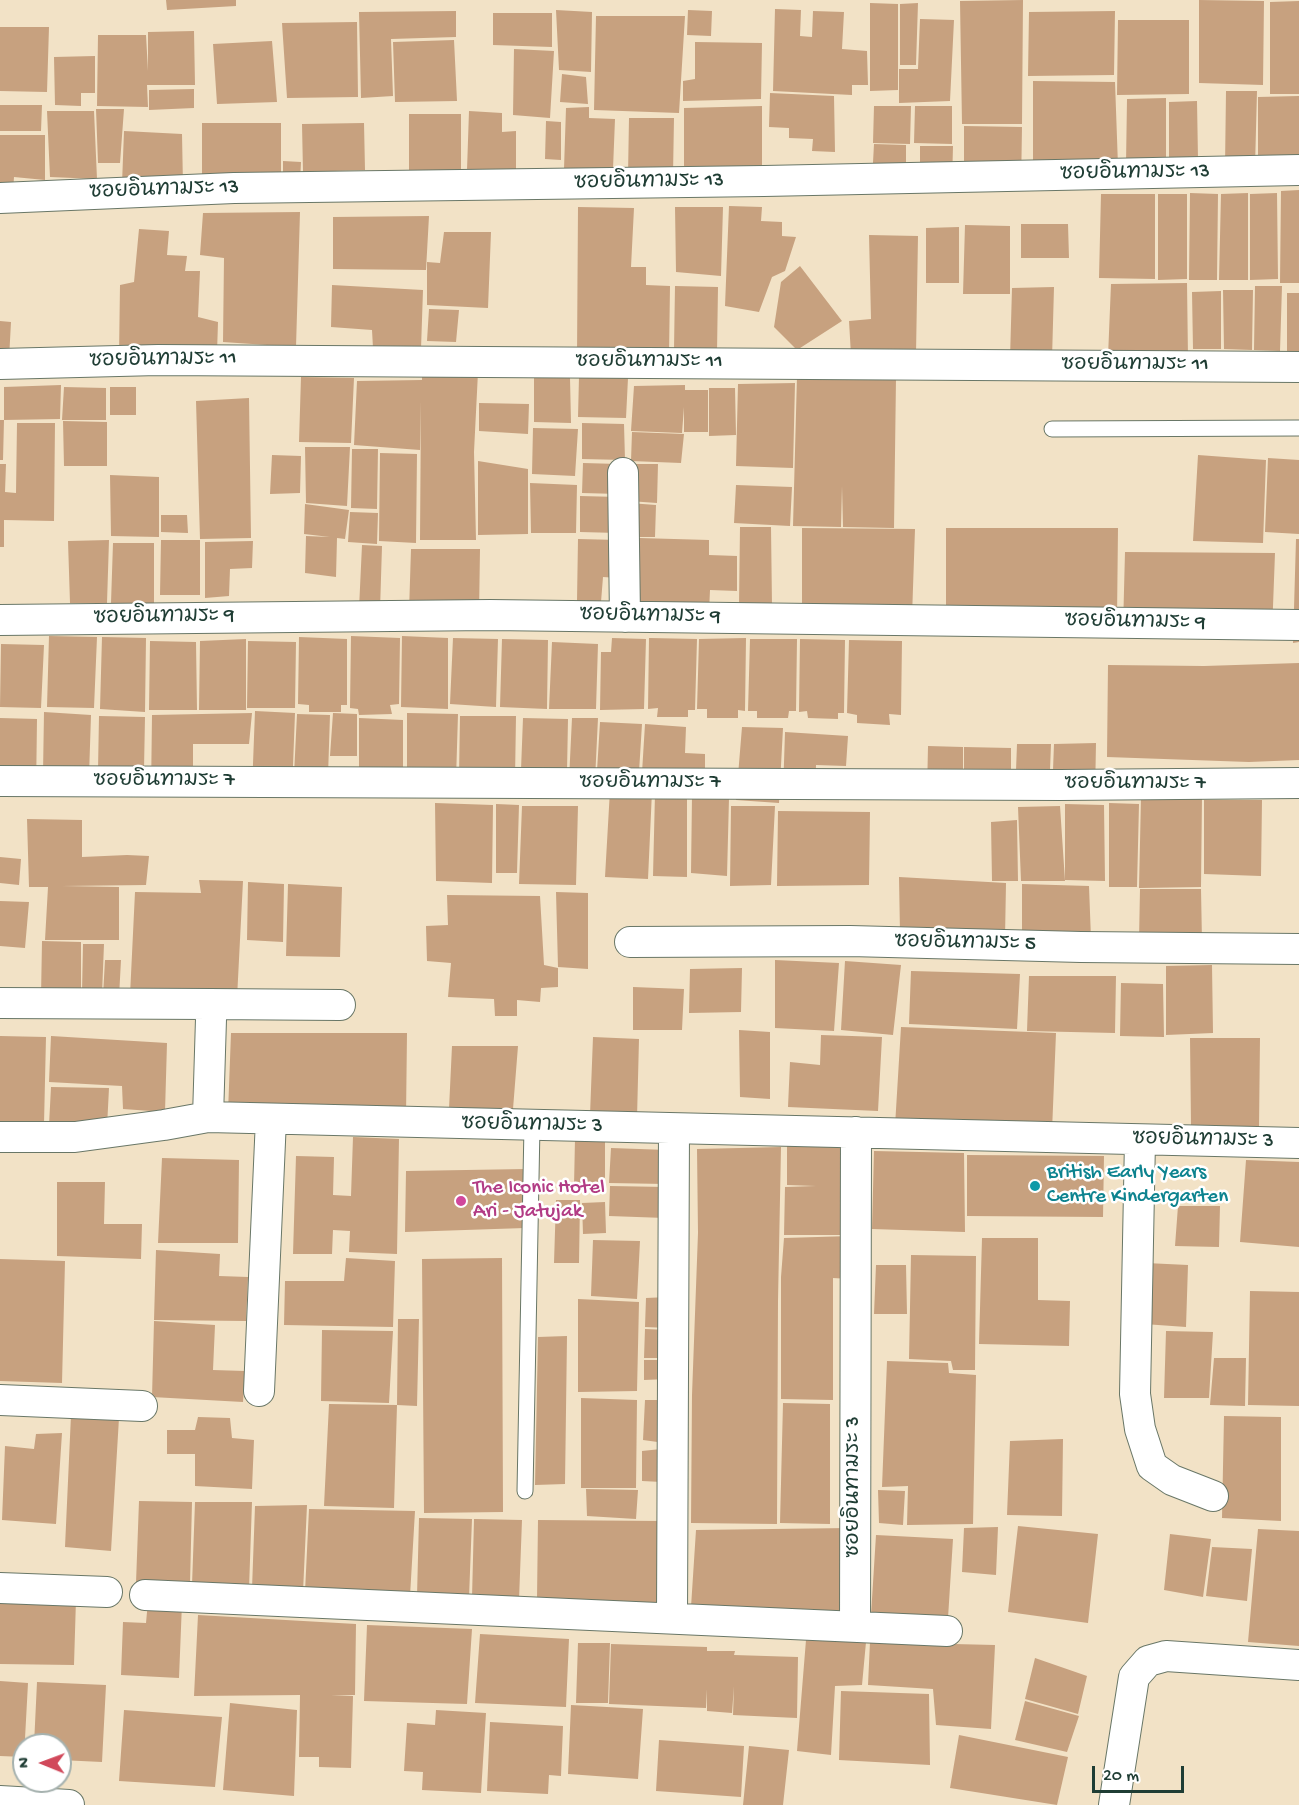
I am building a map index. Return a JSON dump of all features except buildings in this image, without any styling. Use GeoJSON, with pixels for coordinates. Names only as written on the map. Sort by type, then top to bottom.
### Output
{"type":"FeatureCollection","features":[{"type":"Feature","properties":{"kind":"street","name":"ซอยอินทามระ 13"},"geometry":{"type":"LineString","coordinates":[[0,198],[234,188],[776,181],[1299,170]]}},
{"type":"Feature","properties":{"kind":"street","name":"ซอยอินทามระ 11"},"geometry":{"type":"LineString","coordinates":[[0,364],[170,360],[1299,367]]}},
{"type":"Feature","properties":{"kind":"street"},"geometry":{"type":"LineString","coordinates":[[623,473],[624,617]]}},
{"type":"Feature","properties":{"kind":"street","name":"ซอยอินทามระ 9"},"geometry":{"type":"LineString","coordinates":[[0,620],[490,615],[1299,626]]}},
{"type":"Feature","properties":{"kind":"street","name":"ซอยอินทามระ 7"},"geometry":{"type":"LineString","coordinates":[[0,781],[1060,785],[1299,783]]}},
{"type":"Feature","properties":{"kind":"street","name":"ซอยอินทามระ 5"},"geometry":{"type":"LineString","coordinates":[[630,942],[850,941],[1081,947],[1299,949]]}},
{"type":"Feature","properties":{"kind":"street"},"geometry":{"type":"LineString","coordinates":[[0,1003],[340,1005]]}},
{"type":"Feature","properties":{"kind":"street"},"geometry":{"type":"LineString","coordinates":[[208,1117],[211,1019],[209,1005]]}},
{"type":"Feature","properties":{"kind":"street","name":"ซอยอินทามระ 3"},"geometry":{"type":"LineString","coordinates":[[0,1137],[75,1137],[208,1117],[1299,1143]]}},
{"type":"Feature","properties":{"kind":"street"},"geometry":{"type":"LineString","coordinates":[[259,1391],[271,1119]]}},
{"type":"Feature","properties":{"kind":"street"},"geometry":{"type":"LineString","coordinates":[[672,1617],[674,1129]]}},
{"type":"Feature","properties":{"kind":"street","name":"ซอยอินทามระ 3"},"geometry":{"type":"LineString","coordinates":[[855,1626],[856,1132]]}},
{"type":"Feature","properties":{"kind":"street"},"geometry":{"type":"LineString","coordinates":[[1140,1140],[1135,1394],[1140,1429],[1152,1466],[1172,1480],[1213,1496]]}},
{"type":"Feature","properties":{"kind":"street"},"geometry":{"type":"LineString","coordinates":[[0,1401],[142,1406]]}},
{"type":"Feature","properties":{"kind":"street"},"geometry":{"type":"LineString","coordinates":[[0,1588],[107,1592]]}},
{"type":"Feature","properties":{"kind":"street"},"geometry":{"type":"LineString","coordinates":[[145,1595],[947,1631]]}},
{"type":"Feature","properties":{"kind":"street"},"geometry":{"type":"LineString","coordinates":[[1114,1805],[1134,1677],[1148,1661],[1166,1656],[1299,1665]]}},
{"type":"Feature","properties":{"kind":"street"},"geometry":{"type":"LineString","coordinates":[[16,1803],[69,1805]]}},
{"type":"Feature","properties":{"kind":"lane"},"geometry":{"type":"LineString","coordinates":[[1052,429],[1299,428]]}},
{"type":"Feature","properties":{"kind":"lane"},"geometry":{"type":"LineString","coordinates":[[525,1491],[532,1126]]}},
{"type":"Feature","properties":{"kind":"place","name":"British Early Years Centre Kindergarten"},"geometry":{"type":"Point","coordinates":[1035,1186]}},
{"type":"Feature","properties":{"kind":"place","name":"The Iconic Hotel Ari - Jatujak"},"geometry":{"type":"Point","coordinates":[461,1201]}}]}
